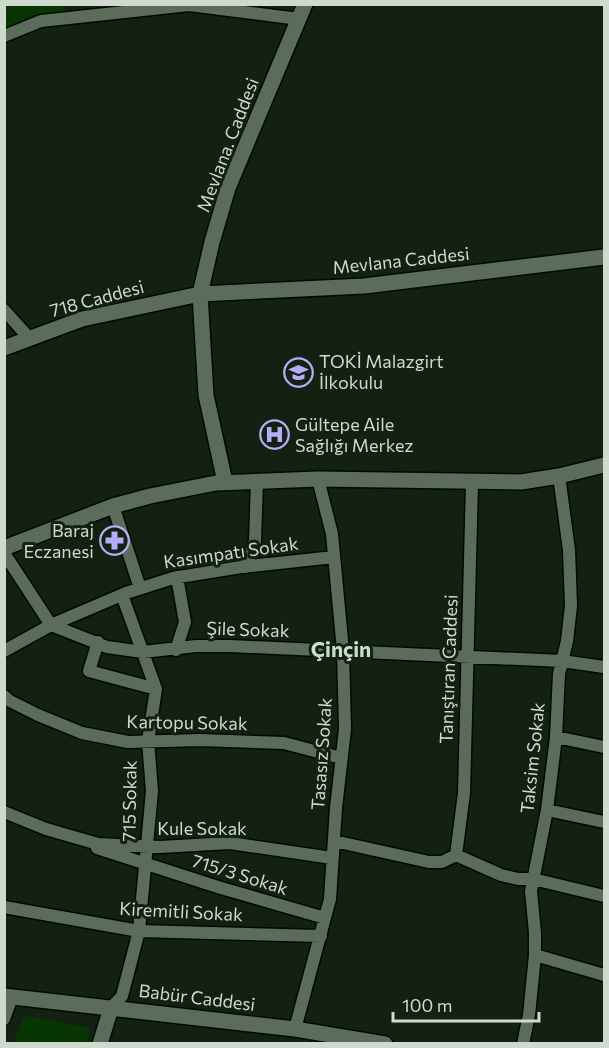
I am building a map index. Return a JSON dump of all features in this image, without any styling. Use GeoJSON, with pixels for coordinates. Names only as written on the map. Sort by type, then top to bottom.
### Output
{"type":"FeatureCollection","features":[{"type":"Feature","properties":{"kind":"street"},"geometry":{"type":"LineString","coordinates":[[4,36],[41,21],[189,4],[300,19]]}},
{"type":"Feature","properties":{"kind":"street","name":"Mevlana. Caddesi"},"geometry":{"type":"LineString","coordinates":[[225,482],[206,394],[200,294],[228,188],[306,4]]}},
{"type":"Feature","properties":{"kind":"street"},"geometry":{"type":"LineString","coordinates":[[4,25],[19,24],[28,27]]}},
{"type":"Feature","properties":{"kind":"street","name":"Mevlana Caddesi"},"geometry":{"type":"LineString","coordinates":[[200,294],[353,287],[604,257]]}},
{"type":"Feature","properties":{"kind":"street","name":"718 Caddesi"},"geometry":{"type":"LineString","coordinates":[[4,348],[82,319],[200,294]]}},
{"type":"Feature","properties":{"kind":"street"},"geometry":{"type":"LineString","coordinates":[[4,310],[30,339]]}},
{"type":"Feature","properties":{"kind":"street"},"geometry":{"type":"LineString","coordinates":[[4,548],[113,506],[150,496],[225,482],[318,479],[521,482],[604,465]]}},
{"type":"Feature","properties":{"kind":"street","name":"Taksim Sokak"},"geometry":{"type":"LineString","coordinates":[[523,1044],[530,1006],[535,955],[531,900],[533,879],[547,810],[556,737],[558,684],[569,631],[571,585],[568,534],[559,476]]}},
{"type":"Feature","properties":{"kind":"street","name":"Tasasız Sokak"},"geometry":{"type":"LineString","coordinates":[[295,1029],[330,899],[345,729],[343,651],[332,534],[318,479]]}},
{"type":"Feature","properties":{"kind":"street"},"geometry":{"type":"LineString","coordinates":[[245,567],[255,541],[257,481]]}},
{"type":"Feature","properties":{"kind":"street","name":"Tanıştıran Caddesi"},"geometry":{"type":"LineString","coordinates":[[456,855],[464,793],[472,483]]}},
{"type":"Feature","properties":{"kind":"street"},"geometry":{"type":"LineString","coordinates":[[113,506],[140,588]]}},
{"type":"Feature","properties":{"kind":"street"},"geometry":{"type":"LineString","coordinates":[[4,553],[51,625]]}},
{"type":"Feature","properties":{"kind":"street","name":"Kasımpatı Sokak"},"geometry":{"type":"LineString","coordinates":[[4,651],[51,625],[140,588],[177,577],[334,557]]}},
{"type":"Feature","properties":{"kind":"street"},"geometry":{"type":"LineString","coordinates":[[176,650],[185,622],[177,577]]}},
{"type":"Feature","properties":{"kind":"street","name":"715 Sokak"},"geometry":{"type":"LineString","coordinates":[[111,1008],[122,996],[139,931],[152,791],[148,741],[156,689],[122,595]]}},
{"type":"Feature","properties":{"kind":"street","name":"Şile Sokak"},"geometry":{"type":"LineString","coordinates":[[51,625],[107,646],[143,652],[196,646],[230,646],[562,661],[604,667]]}},
{"type":"Feature","properties":{"kind":"street"},"geometry":{"type":"LineString","coordinates":[[98,642],[89,671],[156,689]]}},
{"type":"Feature","properties":{"kind":"street","name":"Kartopu Sokak"},"geometry":{"type":"LineString","coordinates":[[4,696],[38,716],[82,733],[128,742],[200,740],[284,743],[341,758]]}},
{"type":"Feature","properties":{"kind":"street"},"geometry":{"type":"LineString","coordinates":[[556,737],[604,747]]}},
{"type":"Feature","properties":{"kind":"street"},"geometry":{"type":"LineString","coordinates":[[547,810],[604,822]]}},
{"type":"Feature","properties":{"kind":"street","name":"Kule Sokak"},"geometry":{"type":"LineString","coordinates":[[4,812],[46,829],[98,844],[148,846],[230,843],[332,858]]}},
{"type":"Feature","properties":{"kind":"street","name":"715/3 Sokak"},"geometry":{"type":"LineString","coordinates":[[78,838],[99,849],[146,865],[325,918]]}},
{"type":"Feature","properties":{"kind":"street"},"geometry":{"type":"LineString","coordinates":[[334,841],[429,862],[442,862],[456,855],[518,879],[533,879],[604,896]]}},
{"type":"Feature","properties":{"kind":"street","name":"Kiremitli Sokak"},"geometry":{"type":"LineString","coordinates":[[4,908],[139,931],[321,936]]}},
{"type":"Feature","properties":{"kind":"street"},"geometry":{"type":"LineString","coordinates":[[535,955],[604,975]]}},
{"type":"Feature","properties":{"kind":"street"},"geometry":{"type":"LineString","coordinates":[[4,1019],[8,997]]}},
{"type":"Feature","properties":{"kind":"street","name":"Babür Caddesi"},"geometry":{"type":"LineString","coordinates":[[8,997],[295,1029],[385,1044]]}},
{"type":"Feature","properties":{"kind":"street"},"geometry":{"type":"LineString","coordinates":[[100,1044],[111,1008]]}},
{"type":"Feature","properties":{"kind":"green space"},"geometry":{"type":"Polygon","coordinates":[[[5,5],[64,5],[66,12],[5,27],[5,5]]]}},
{"type":"Feature","properties":{"kind":"green space"},"geometry":{"type":"Polygon","coordinates":[[[24,1016],[87,1027],[90,1031],[87,1043],[13,1043],[24,1016]]]}},
{"type":"Feature","properties":{"kind":"place","name":"TOKİ Malazgirt İlkokulu"},"geometry":{"type":"Point","coordinates":[298,372]}},
{"type":"Feature","properties":{"kind":"place","name":"Gültepe Aile Sağlığı Merkez"},"geometry":{"type":"Point","coordinates":[274,435]}},
{"type":"Feature","properties":{"kind":"place","name":"Baraj Eczanesi"},"geometry":{"type":"Point","coordinates":[115,541]}},
{"type":"Feature","properties":{"kind":"district","name":"Çinçin"},"geometry":{"type":"Point","coordinates":[341,650]}}]}
